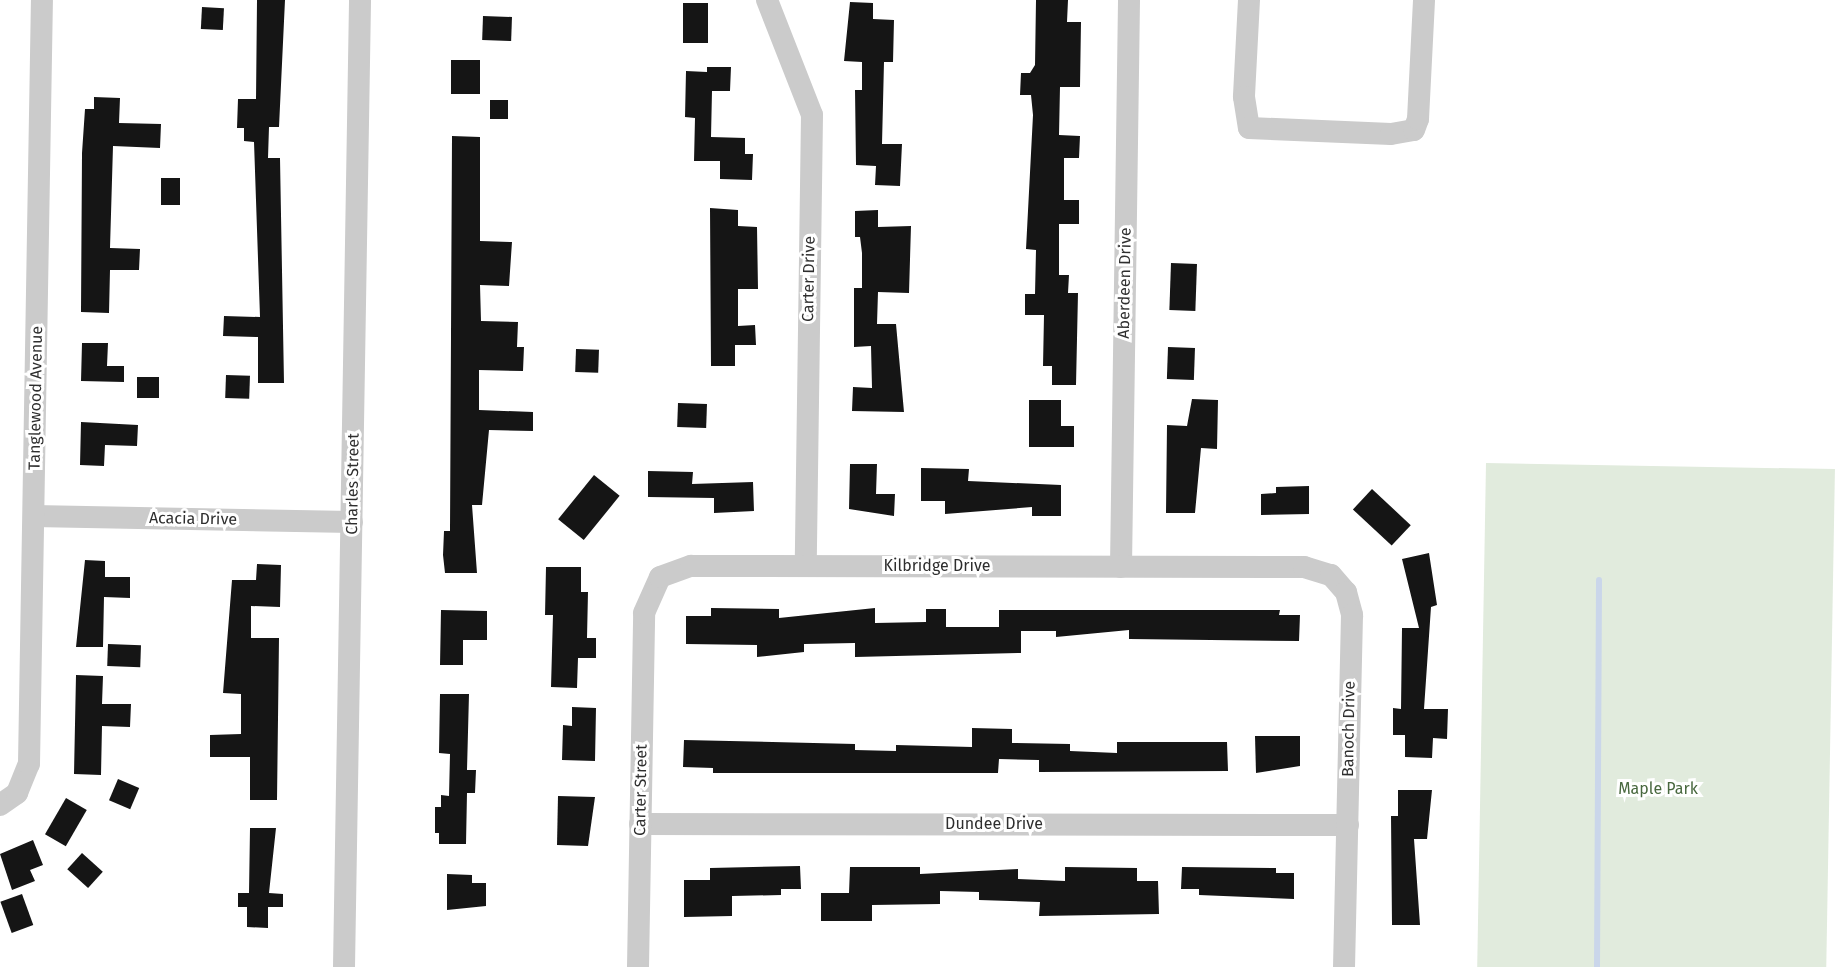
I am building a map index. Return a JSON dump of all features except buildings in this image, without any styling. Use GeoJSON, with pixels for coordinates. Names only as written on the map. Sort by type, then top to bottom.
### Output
{"type":"FeatureCollection","features":[{"type":"Feature","properties":{"kind":"street","name":"Tanglewood Avenue"},"geometry":{"type":"LineString","coordinates":[[8,799],[29,764],[42,0]]}},
{"type":"Feature","properties":{"kind":"street","name":"Charles Street"},"geometry":{"type":"LineString","coordinates":[[344,967],[360,0]]}},
{"type":"Feature","properties":{"kind":"street","name":"Carter Drive"},"geometry":{"type":"LineString","coordinates":[[767,0],[812,115],[806,566]]}},
{"type":"Feature","properties":{"kind":"street","name":"Aberdeen Drive"},"geometry":{"type":"LineString","coordinates":[[1121,567],[1129,0]]}},
{"type":"Feature","properties":{"kind":"street"},"geometry":{"type":"LineString","coordinates":[[1249,0],[1244,97],[1250,128],[1391,134],[1414,130],[1418,119],[1424,0]]}},
{"type":"Feature","properties":{"kind":"street","name":"Acacia Drive"},"geometry":{"type":"LineString","coordinates":[[34,516],[352,522]]}},
{"type":"Feature","properties":{"kind":"street","name":"Kilbridge Drive"},"geometry":{"type":"LineString","coordinates":[[644,613],[660,577],[686,566],[1255,567]]}},
{"type":"Feature","properties":{"kind":"street","name":"Banoch Drive"},"geometry":{"type":"LineString","coordinates":[[1255,567],[1316,568],[1346,592],[1352,615],[1344,967]]}},
{"type":"Feature","properties":{"kind":"street","name":"Carter Street"},"geometry":{"type":"LineString","coordinates":[[638,967],[644,613]]}},
{"type":"Feature","properties":{"kind":"street","name":"Dundee Drive"},"geometry":{"type":"LineString","coordinates":[[640,824],[1348,825]]}},
{"type":"Feature","properties":{"kind":"green space","name":"Maple Park"},"geometry":{"type":"Polygon","coordinates":[[[1486,463],[1835,469],[1826,967],[1477,967],[1486,463]]]}},
{"type":"Feature","properties":{"kind":"waterway"},"geometry":{"type":"LineString","coordinates":[[1597,967],[1599,580]]}}]}
